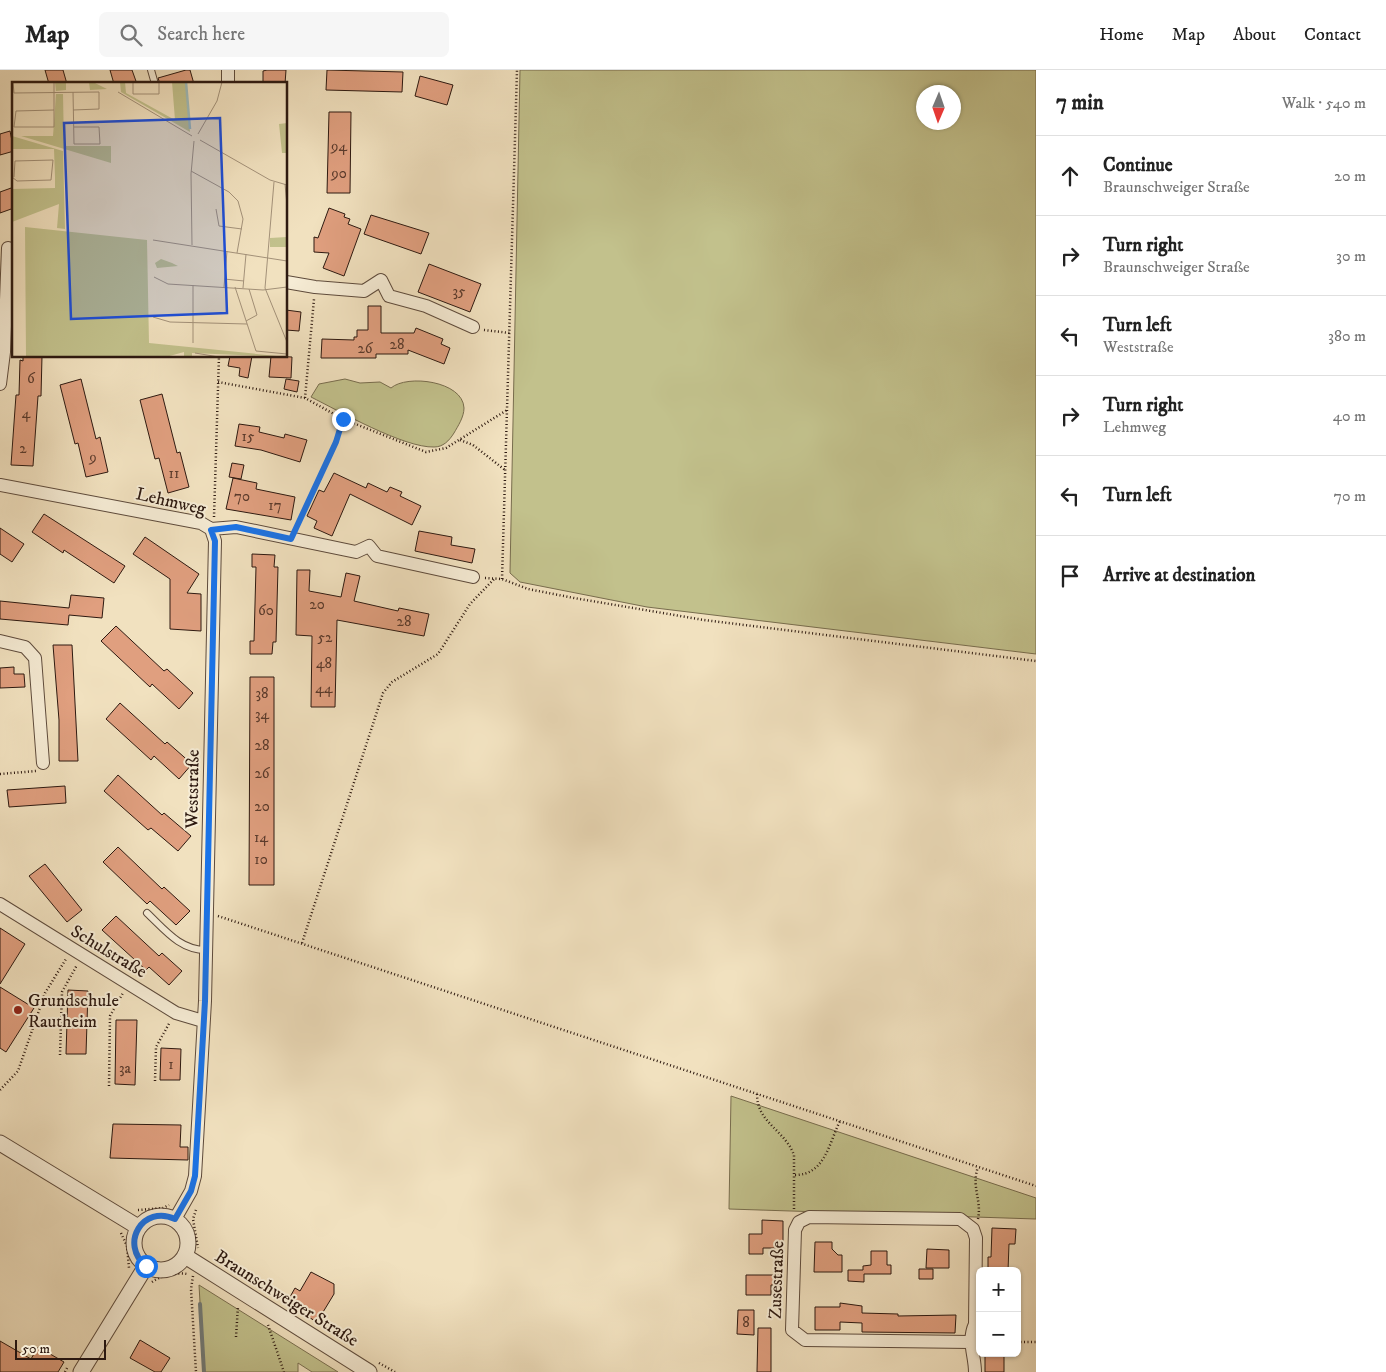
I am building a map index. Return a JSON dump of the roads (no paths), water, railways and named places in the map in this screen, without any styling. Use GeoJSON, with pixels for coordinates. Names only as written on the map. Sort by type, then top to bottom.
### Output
{"type":"FeatureCollection","features":[{"type":"Feature","properties":{"kind":"street"},"geometry":{"type":"LineString","coordinates":[[0,384],[4,352],[4,296],[7,248]]}},
{"type":"Feature","properties":{"kind":"street"},"geometry":{"type":"LineString","coordinates":[[288,282],[315,288],[364,291],[381,280],[389,296],[426,306],[472,326]]}},
{"type":"Feature","properties":{"kind":"street","name":"Lehmweg"},"geometry":{"type":"LineString","coordinates":[[0,485],[201,523],[211,530],[236,527],[356,552],[369,546],[377,556],[473,578]]}},
{"type":"Feature","properties":{"kind":"street","name":"Weststraße"},"geometry":{"type":"LineString","coordinates":[[175,1219],[191,1191],[195,1176],[207,916],[215,541],[211,530]]}},
{"type":"Feature","properties":{"kind":"street"},"geometry":{"type":"LineString","coordinates":[[0,641],[25,647],[35,658],[42,763]]}},
{"type":"Feature","properties":{"kind":"street","name":"Schulstraße"},"geometry":{"type":"LineString","coordinates":[[0,904],[176,1012],[203,1021]]}},
{"type":"Feature","properties":{"kind":"street"},"geometry":{"type":"LineString","coordinates":[[0,1143],[138,1227]]}},
{"type":"Feature","properties":{"kind":"street"},"geometry":{"type":"LineString","coordinates":[[155,1216],[175,1219],[183,1226],[188,1236],[185,1256],[178,1265],[168,1270],[157,1270],[146,1266],[138,1258],[134,1248],[134,1237],[138,1227],[146,1220],[155,1216]]}},
{"type":"Feature","properties":{"kind":"street","name":"Zusestraße"},"geometry":{"type":"LineString","coordinates":[[809,1217],[960,1219],[973,1229],[976,1238],[976,1324],[972,1332],[972,1342],[805,1340],[792,1330],[795,1230],[799,1222],[809,1217]]}},
{"type":"Feature","properties":{"kind":"street","name":"Braunschweiger Straße"},"geometry":{"type":"LineString","coordinates":[[185,1256],[369,1372]]}},
{"type":"Feature","properties":{"kind":"street"},"geometry":{"type":"LineString","coordinates":[[81,1372],[146,1266]]}},
{"type":"Feature","properties":{"kind":"street"},"geometry":{"type":"LineString","coordinates":[[972,1342],[975,1372]]}},
{"type":"Feature","properties":{"kind":"lane"},"geometry":{"type":"LineString","coordinates":[[150,70],[154,82]]}},
{"type":"Feature","properties":{"kind":"lane"},"geometry":{"type":"LineString","coordinates":[[147,914],[174,939],[186,947],[194,950],[206,950]]}},
{"type":"Feature","properties":{"kind":"waterway"},"geometry":{"type":"LineString","coordinates":[[200,1304],[204,1372]]}},
{"type":"Feature","properties":{"kind":"place","name":"Grundschule Rautheim"},"geometry":{"type":"Point","coordinates":[18,1010]}}]}
